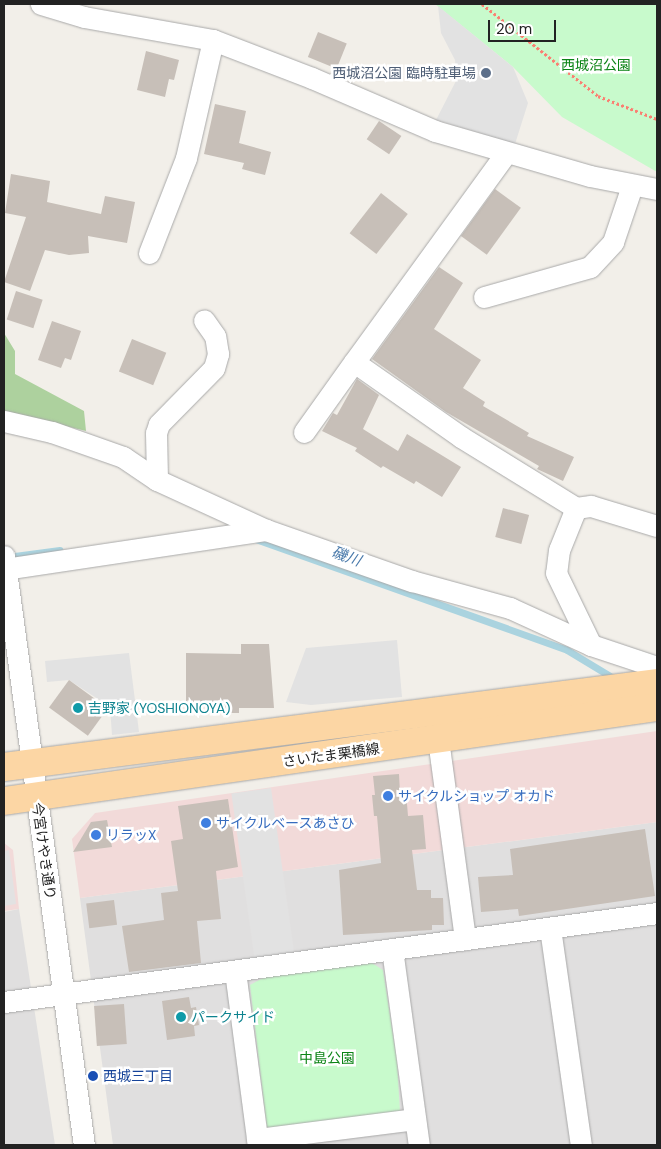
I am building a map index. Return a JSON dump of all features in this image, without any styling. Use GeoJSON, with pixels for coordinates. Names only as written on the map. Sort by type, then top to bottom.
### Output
{"type":"FeatureCollection","features":[{"type":"Feature","properties":{"kind":"main road"},"geometry":{"type":"LineString","coordinates":[[4,767],[657,684]]}},
{"type":"Feature","properties":{"kind":"main road","name":"さいたま栗橋線"},"geometry":{"type":"LineString","coordinates":[[4,801],[657,707]]}},
{"type":"Feature","properties":{"kind":"street"},"geometry":{"type":"LineString","coordinates":[[41,4],[84,17],[213,40],[312,78],[435,131],[506,153],[632,186],[657,189]]}},
{"type":"Feature","properties":{"kind":"street"},"geometry":{"type":"LineString","coordinates":[[148,253],[186,158],[213,40]]}},
{"type":"Feature","properties":{"kind":"street"},"geometry":{"type":"LineString","coordinates":[[304,432],[506,153]]}},
{"type":"Feature","properties":{"kind":"street"},"geometry":{"type":"LineString","coordinates":[[484,298],[590,266],[612,242],[632,186]]}},
{"type":"Feature","properties":{"kind":"street"},"geometry":{"type":"LineString","coordinates":[[157,480],[156,433],[159,424],[214,368],[218,354],[215,336],[204,320]]}},
{"type":"Feature","properties":{"kind":"street"},"geometry":{"type":"LineString","coordinates":[[354,362],[461,437],[576,508],[591,506],[657,526]]}},
{"type":"Feature","properties":{"kind":"street"},"geometry":{"type":"LineString","coordinates":[[4,421],[52,432],[123,457],[157,480],[266,530],[412,581],[510,608],[591,645],[657,668]]}},
{"type":"Feature","properties":{"kind":"street"},"geometry":{"type":"LineString","coordinates":[[576,508],[559,550],[556,573],[591,645]]}},
{"type":"Feature","properties":{"kind":"street"},"geometry":{"type":"LineString","coordinates":[[4,565],[266,530]]}},
{"type":"Feature","properties":{"kind":"street","name":"今宮けやき通り"},"geometry":{"type":"LineString","coordinates":[[4,565],[84,1145]]}},
{"type":"Feature","properties":{"kind":"street"},"geometry":{"type":"LineString","coordinates":[[438,739],[464,939]]}},
{"type":"Feature","properties":{"kind":"street"},"geometry":{"type":"LineString","coordinates":[[4,1002],[657,913]]}},
{"type":"Feature","properties":{"kind":"street"},"geometry":{"type":"LineString","coordinates":[[550,928],[580,1145]]}},
{"type":"Feature","properties":{"kind":"street"},"geometry":{"type":"LineString","coordinates":[[392,949],[419,1145]]}},
{"type":"Feature","properties":{"kind":"street"},"geometry":{"type":"LineString","coordinates":[[235,971],[257,1142],[416,1119]]}},
{"type":"Feature","properties":{"kind":"path"},"geometry":{"type":"LineString","coordinates":[[482,4],[598,96],[657,119]]}},
{"type":"Feature","properties":{"kind":"shaded area","name":"西城沼公園 臨時駐車場"},"geometry":{"type":"Polygon","coordinates":[[[438,6],[513,67],[528,103],[515,144],[436,120],[457,79],[455,60],[441,33],[438,6]]]}},
{"type":"Feature","properties":{"kind":"shaded area"},"geometry":{"type":"Polygon","coordinates":[[[397,640],[402,697],[311,705],[286,702],[306,648],[397,640]]]}},
{"type":"Feature","properties":{"kind":"shaded area"},"geometry":{"type":"Polygon","coordinates":[[[129,653],[139,732],[112,735],[110,707],[69,680],[47,682],[45,661],[129,653]]]}},
{"type":"Feature","properties":{"kind":"shaded area"},"geometry":{"type":"Polygon","coordinates":[[[657,731],[657,822],[80,898],[72,839],[95,813],[657,731]]]}},
{"type":"Feature","properties":{"kind":"shaded area"},"geometry":{"type":"Polygon","coordinates":[[[271,788],[294,952],[254,958],[231,794],[271,788]]]}},
{"type":"Feature","properties":{"kind":"shaded area"},"geometry":{"type":"Polygon","coordinates":[[[657,822],[657,1145],[113,1145],[80,898],[657,822]]]}},
{"type":"Feature","properties":{"kind":"shaded area"},"geometry":{"type":"Polygon","coordinates":[[[4,843],[13,850],[19,909],[4,911],[4,843]]]}},
{"type":"Feature","properties":{"kind":"shaded area"},"geometry":{"type":"Polygon","coordinates":[[[9,850],[16,904],[4,906],[4,851],[9,850]]]}},
{"type":"Feature","properties":{"kind":"shaded area"},"geometry":{"type":"Polygon","coordinates":[[[19,909],[55,1145],[4,1145],[4,912],[19,909]]]}},
{"type":"Feature","properties":{"kind":"green space","name":"西城沼公園"},"geometry":{"type":"Polygon","coordinates":[[[435,4],[657,4],[657,172],[562,117],[513,67],[435,4]]]}},
{"type":"Feature","properties":{"kind":"green space"},"geometry":{"type":"Polygon","coordinates":[[[4,333],[15,351],[15,374],[84,411],[86,431],[4,411],[4,333]]]}},
{"type":"Feature","properties":{"kind":"green space","name":"中島公園"},"geometry":{"type":"Polygon","coordinates":[[[372,963],[383,970],[397,1061],[400,1112],[267,1128],[250,985],[265,977],[372,963]]]}},
{"type":"Feature","properties":{"kind":"building"},"geometry":{"type":"Polygon","coordinates":[[[318,32],[347,44],[337,69],[308,57],[318,32]]]}},
{"type":"Feature","properties":{"kind":"building"},"geometry":{"type":"Polygon","coordinates":[[[146,51],[179,60],[174,80],[169,79],[165,97],[137,90],[146,51]]]}},
{"type":"Feature","properties":{"kind":"building"},"geometry":{"type":"Polygon","coordinates":[[[215,104],[246,111],[239,143],[271,152],[265,175],[242,169],[244,163],[204,154],[215,104]]]}},
{"type":"Feature","properties":{"kind":"building"},"geometry":{"type":"Polygon","coordinates":[[[379,121],[401,136],[389,154],[367,139],[379,121]]]}},
{"type":"Feature","properties":{"kind":"building"},"geometry":{"type":"Polygon","coordinates":[[[11,174],[50,181],[47,202],[101,214],[105,196],[135,202],[127,243],[88,236],[89,253],[69,255],[45,250],[30,291],[4,282],[26,217],[5,213],[11,174]]]}},
{"type":"Feature","properties":{"kind":"building"},"geometry":{"type":"Polygon","coordinates":[[[495,189],[521,208],[487,255],[461,236],[495,189]]]}},
{"type":"Feature","properties":{"kind":"building"},"geometry":{"type":"Polygon","coordinates":[[[381,193],[408,214],[376,254],[350,233],[381,193]]]}},
{"type":"Feature","properties":{"kind":"building"},"geometry":{"type":"Polygon","coordinates":[[[439,267],[463,283],[434,329],[481,360],[463,388],[485,402],[483,406],[529,433],[527,436],[574,457],[563,481],[537,469],[539,466],[446,412],[372,359],[439,267]]]}},
{"type":"Feature","properties":{"kind":"building"},"geometry":{"type":"Polygon","coordinates":[[[16,291],[43,300],[33,328],[7,320],[16,291]]]}},
{"type":"Feature","properties":{"kind":"building"},"geometry":{"type":"Polygon","coordinates":[[[52,321],[81,331],[71,360],[65,358],[61,368],[38,360],[52,321]]]}},
{"type":"Feature","properties":{"kind":"building"},"geometry":{"type":"Polygon","coordinates":[[[132,339],[166,353],[153,385],[119,371],[132,339]]]}},
{"type":"Feature","properties":{"kind":"building"},"geometry":{"type":"Polygon","coordinates":[[[357,379],[379,395],[363,429],[398,451],[407,434],[461,467],[442,497],[416,481],[414,484],[383,466],[381,468],[355,451],[357,448],[322,431],[333,413],[337,415],[357,379]]]}},
{"type":"Feature","properties":{"kind":"building"},"geometry":{"type":"Polygon","coordinates":[[[503,508],[529,515],[521,544],[495,537],[503,508]]]}},
{"type":"Feature","properties":{"kind":"building"},"geometry":{"type":"Polygon","coordinates":[[[241,644],[269,644],[274,708],[239,708],[239,713],[210,713],[210,702],[186,702],[186,653],[241,654],[241,644]]]}},
{"type":"Feature","properties":{"kind":"building","name":"吉野家 (YOSHIONOYA)"},"geometry":{"type":"Polygon","coordinates":[[[69,680],[108,708],[88,736],[49,708],[69,680]]]}},
{"type":"Feature","properties":{"kind":"building"},"geometry":{"type":"Polygon","coordinates":[[[399,774],[400,793],[406,792],[408,816],[423,815],[426,849],[412,850],[417,890],[431,890],[431,898],[443,898],[444,925],[432,925],[432,930],[343,935],[339,870],[381,863],[377,816],[374,816],[372,795],[375,795],[373,776],[399,774]]]}},
{"type":"Feature","properties":{"kind":"building"},"geometry":{"type":"Polygon","coordinates":[[[228,799],[238,867],[216,871],[221,919],[197,921],[201,963],[129,972],[122,926],[164,920],[161,893],[178,891],[171,841],[183,839],[178,806],[228,799]]]}},
{"type":"Feature","properties":{"kind":"building"},"geometry":{"type":"Polygon","coordinates":[[[107,820],[112,847],[73,852],[91,822],[107,820]]]}},
{"type":"Feature","properties":{"kind":"building"},"geometry":{"type":"Polygon","coordinates":[[[645,829],[655,896],[519,916],[518,909],[481,912],[478,877],[513,875],[510,849],[645,829]]]}},
{"type":"Feature","properties":{"kind":"building"},"geometry":{"type":"Polygon","coordinates":[[[114,900],[117,925],[89,928],[86,903],[114,900]]]}},
{"type":"Feature","properties":{"kind":"building","name":"パークサイド"},"geometry":{"type":"Polygon","coordinates":[[[189,997],[191,1008],[196,1007],[199,1025],[194,1026],[195,1036],[167,1040],[162,1001],[189,997]]]}},
{"type":"Feature","properties":{"kind":"building"},"geometry":{"type":"Polygon","coordinates":[[[124,1004],[127,1044],[97,1046],[94,1006],[124,1004]]]}},
{"type":"Feature","properties":{"kind":"waterway","name":"磯川"},"geometry":{"type":"LineString","coordinates":[[253,538],[567,650],[615,679]]}},
{"type":"Feature","properties":{"kind":"waterway","name":"磯川"},"geometry":{"type":"LineString","coordinates":[[7,557],[60,550]]}},
{"type":"Feature","properties":{"kind":"place","name":"西城沼公園 臨時駐車場"},"geometry":{"type":"Point","coordinates":[486,73]}},
{"type":"Feature","properties":{"kind":"place","name":"吉野家 (YOSHIONOYA)"},"geometry":{"type":"Point","coordinates":[78,708]}},
{"type":"Feature","properties":{"kind":"place","name":"サイクルショップ オカド"},"geometry":{"type":"Point","coordinates":[388,796]}},
{"type":"Feature","properties":{"kind":"place","name":"サイクルベースあさひ"},"geometry":{"type":"Point","coordinates":[206,823]}},
{"type":"Feature","properties":{"kind":"place","name":"リラッX"},"geometry":{"type":"Point","coordinates":[96,835]}},
{"type":"Feature","properties":{"kind":"place","name":"パークサイド"},"geometry":{"type":"Point","coordinates":[181,1017]}},
{"type":"Feature","properties":{"kind":"place","name":"西城三丁目"},"geometry":{"type":"Point","coordinates":[93,1076]}}]}
